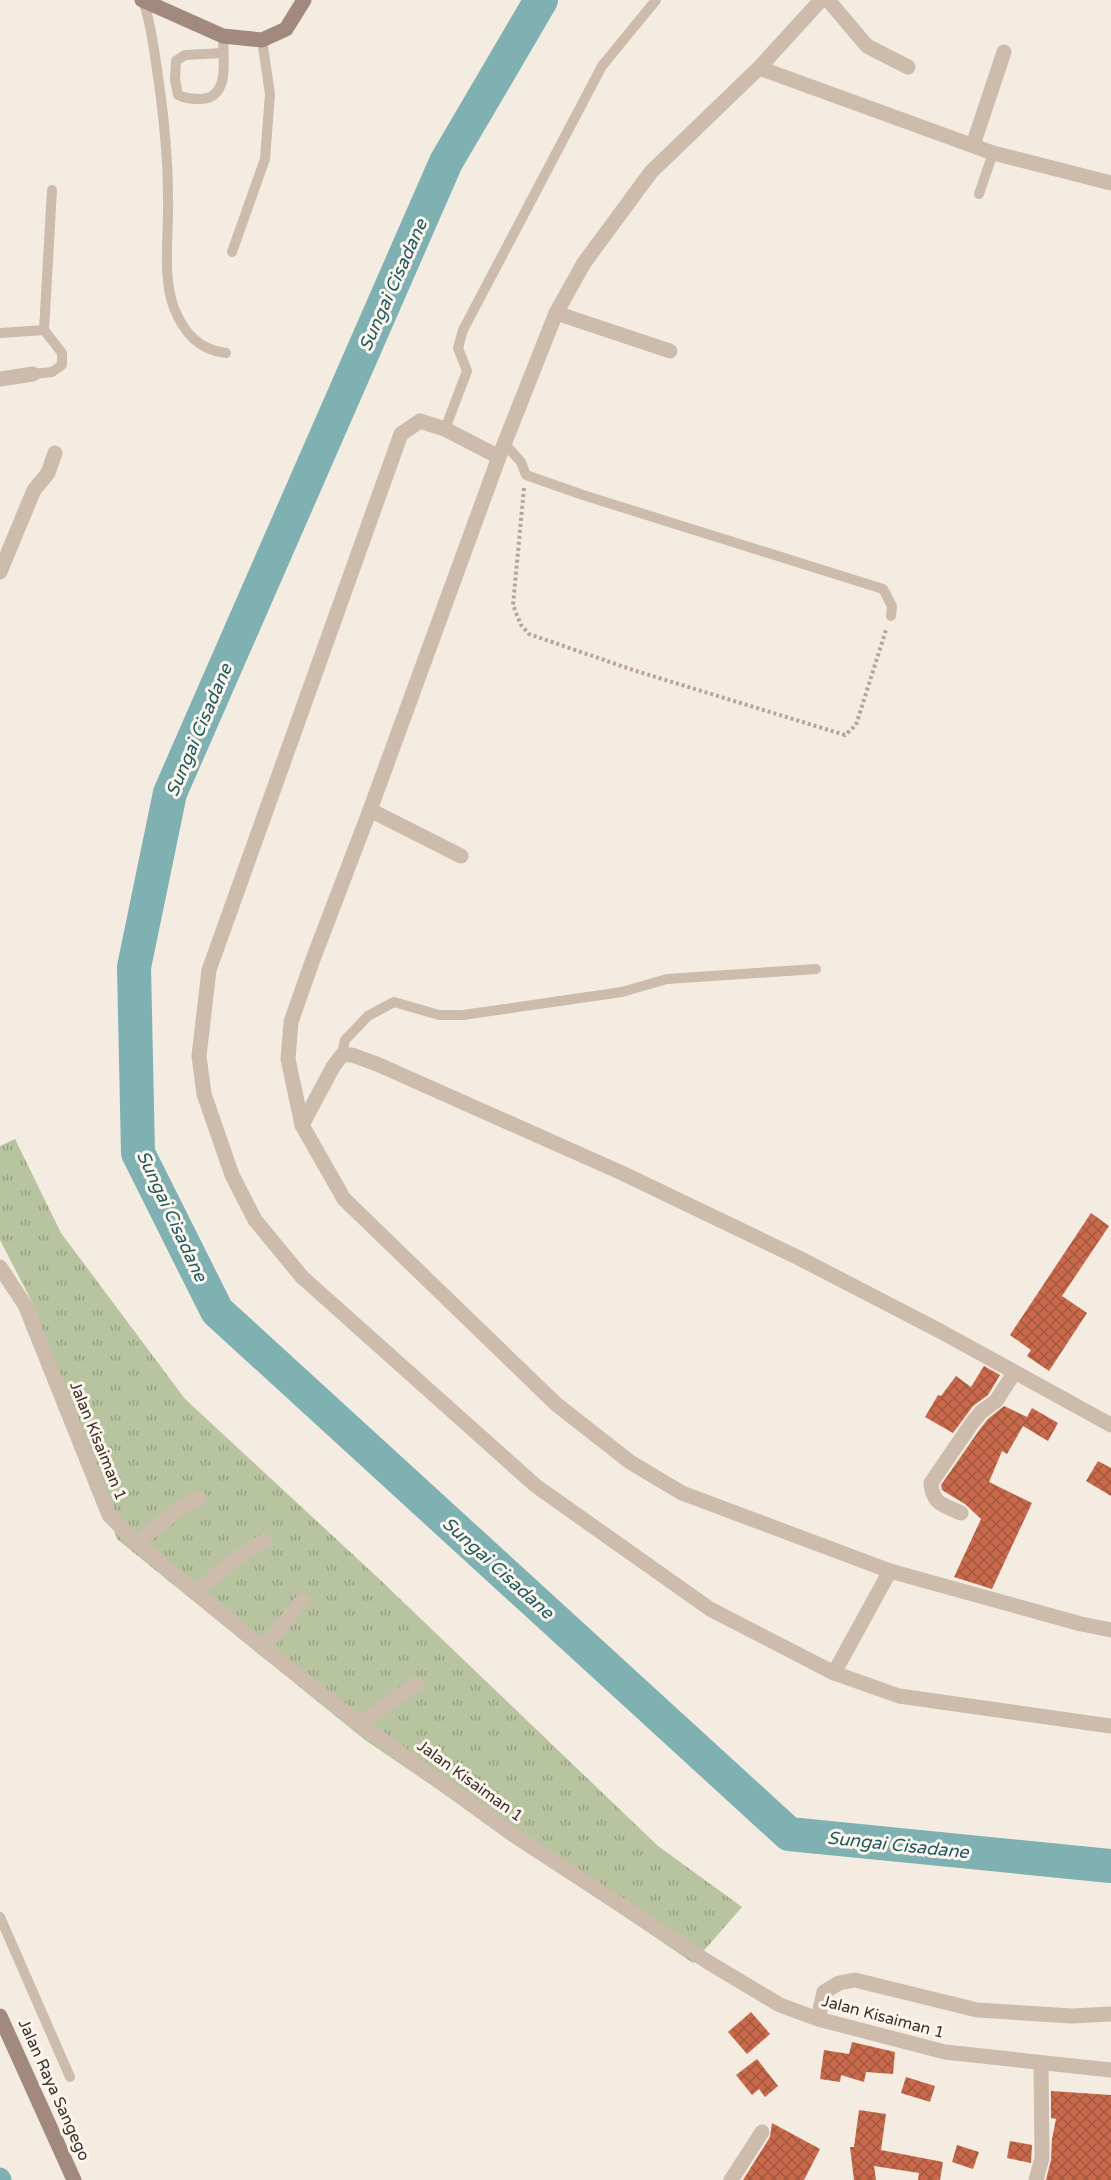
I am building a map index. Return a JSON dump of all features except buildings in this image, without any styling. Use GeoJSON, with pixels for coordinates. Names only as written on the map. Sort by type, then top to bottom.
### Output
{"type":"FeatureCollection","features":[{"type":"Feature","properties":{"kind":"street"},"geometry":{"type":"LineString","coordinates":[[142,0],[223,36],[262,40],[286,29],[304,0]]}},
{"type":"Feature","properties":{"kind":"street"},"geometry":{"type":"LineString","coordinates":[[821,0],[759,68],[651,171],[584,263],[556,313],[502,450],[312,962],[291,1022],[288,1059],[302,1125],[344,1199],[556,1404],[630,1462],[682,1493],[890,1571],[1081,1624],[1111,1630]]}},
{"type":"Feature","properties":{"kind":"street"},"geometry":{"type":"LineString","coordinates":[[828,0],[867,46],[908,68]]}},
{"type":"Feature","properties":{"kind":"street"},"geometry":{"type":"LineString","coordinates":[[973,145],[1004,52]]}},
{"type":"Feature","properties":{"kind":"street"},"geometry":{"type":"LineString","coordinates":[[759,68],[993,153],[1111,183]]}},
{"type":"Feature","properties":{"kind":"street"},"geometry":{"type":"LineString","coordinates":[[556,313],[670,351]]}},
{"type":"Feature","properties":{"kind":"street"},"geometry":{"type":"LineString","coordinates":[[0,379],[33,374]]}},
{"type":"Feature","properties":{"kind":"street"},"geometry":{"type":"LineString","coordinates":[[502,450],[420,421],[401,434],[209,970],[199,1056],[204,1094],[232,1175],[255,1220],[302,1277],[536,1486],[710,1609],[834,1674],[899,1696],[1111,1726]]}},
{"type":"Feature","properties":{"kind":"street"},"geometry":{"type":"LineString","coordinates":[[0,572],[34,490],[48,473],[55,453]]}},
{"type":"Feature","properties":{"kind":"street"},"geometry":{"type":"LineString","coordinates":[[370,810],[462,856]]}},
{"type":"Feature","properties":{"kind":"street"},"geometry":{"type":"LineString","coordinates":[[302,1125],[333,1067],[342,1055],[352,1055],[622,1173],[809,1263],[940,1331],[1111,1425]]}},
{"type":"Feature","properties":{"kind":"street","name":"Jalan Kisaiman 1"},"geometry":{"type":"LineString","coordinates":[[0,1267],[25,1305],[109,1515],[136,1543],[196,1593],[360,1724],[515,1836],[708,1962],[780,2005],[818,2019],[945,2052],[1111,2070]]}},
{"type":"Feature","properties":{"kind":"street"},"geometry":{"type":"LineString","coordinates":[[961,1513],[938,1502],[932,1494],[931,1483],[972,1423],[981,1412],[996,1401],[1014,1373]]}},
{"type":"Feature","properties":{"kind":"street"},"geometry":{"type":"LineString","coordinates":[[136,1543],[183,1506],[199,1498]]}},
{"type":"Feature","properties":{"kind":"street"},"geometry":{"type":"LineString","coordinates":[[196,1593],[227,1564],[265,1541]]}},
{"type":"Feature","properties":{"kind":"street"},"geometry":{"type":"LineString","coordinates":[[834,1674],[890,1571]]}},
{"type":"Feature","properties":{"kind":"street"},"geometry":{"type":"LineString","coordinates":[[263,1648],[303,1600]]}},
{"type":"Feature","properties":{"kind":"street"},"geometry":{"type":"LineString","coordinates":[[360,1724],[416,1684]]}},
{"type":"Feature","properties":{"kind":"street"},"geometry":{"type":"LineString","coordinates":[[818,2019],[824,1992],[838,1983],[855,1980],[977,2010],[1072,2016],[1111,2014]]}},
{"type":"Feature","properties":{"kind":"street","name":"Jalan Raya Sangego"},"geometry":{"type":"LineString","coordinates":[[0,2016],[74,2180]]}},
{"type":"Feature","properties":{"kind":"street"},"geometry":{"type":"LineString","coordinates":[[1036,2180],[1042,2158],[1041,2063]]}},
{"type":"Feature","properties":{"kind":"street"},"geometry":{"type":"LineString","coordinates":[[731,2180],[762,2132]]}},
{"type":"Feature","properties":{"kind":"lane"},"geometry":{"type":"LineString","coordinates":[[142,0],[150,23],[165,136],[168,280],[173,307],[185,330],[200,345],[212,352],[226,353]]}},
{"type":"Feature","properties":{"kind":"lane"},"geometry":{"type":"LineString","coordinates":[[445,429],[467,370],[458,348],[463,330],[602,66],[656,0]]}},
{"type":"Feature","properties":{"kind":"lane"},"geometry":{"type":"LineString","coordinates":[[223,36],[224,72],[219,92],[207,99],[178,96],[175,80],[176,61],[185,55],[223,53]]}},
{"type":"Feature","properties":{"kind":"lane"},"geometry":{"type":"LineString","coordinates":[[232,252],[265,159],[270,94],[262,40]]}},
{"type":"Feature","properties":{"kind":"lane"},"geometry":{"type":"LineString","coordinates":[[980,195],[993,153]]}},
{"type":"Feature","properties":{"kind":"lane"},"geometry":{"type":"LineString","coordinates":[[33,374],[52,372],[62,364],[62,353],[44,330],[52,190]]}},
{"type":"Feature","properties":{"kind":"lane"},"geometry":{"type":"LineString","coordinates":[[0,333],[44,330]]}},
{"type":"Feature","properties":{"kind":"lane"},"geometry":{"type":"LineString","coordinates":[[502,450],[521,462],[526,475],[883,589],[892,606],[891,616]]}},
{"type":"Feature","properties":{"kind":"lane"},"geometry":{"type":"LineString","coordinates":[[342,1055],[345,1040],[368,1016],[394,1002],[438,1015],[463,1016],[622,992],[667,979],[816,969]]}},
{"type":"Feature","properties":{"kind":"lane"},"geometry":{"type":"LineString","coordinates":[[0,1917],[70,2077]]}},
{"type":"Feature","properties":{"kind":"path"},"geometry":{"type":"LineString","coordinates":[[526,475],[513,605],[521,625],[529,634],[633,670],[845,735],[856,725],[891,616]]}},
{"type":"Feature","properties":{"kind":"green space"},"geometry":{"type":"Polygon","coordinates":[[[15,1139],[61,1233],[185,1399],[375,1575],[658,1846],[742,1907],[693,1963],[365,1740],[117,1539],[32,1302],[0,1240],[0,1146],[15,1139]]]}},
{"type":"Feature","properties":{"kind":"waterway","name":"Sungai Cisadane"},"geometry":{"type":"LineString","coordinates":[[541,0],[446,162],[170,793],[134,967],[138,1153],[217,1311],[789,1834],[1111,1866]]}}]}
